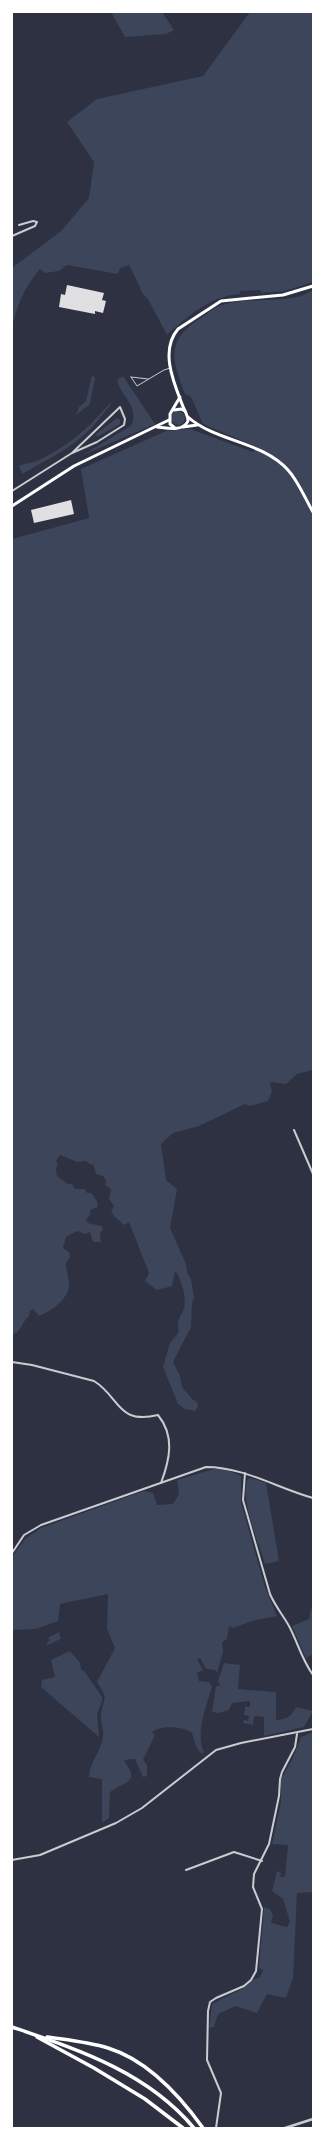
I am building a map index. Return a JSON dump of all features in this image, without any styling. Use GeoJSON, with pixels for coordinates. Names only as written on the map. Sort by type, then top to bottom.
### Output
{"type":"FeatureCollection","features":[{"type":"Feature","properties":{"kind":"main road"},"geometry":{"type":"LineString","coordinates":[[313,285],[308,288],[284,295],[225,299],[216,303],[178,329],[173,335],[168,351],[170,368],[188,417],[197,426],[237,441],[278,461],[288,470],[313,512]]}},
{"type":"Feature","properties":{"kind":"main road"},"geometry":{"type":"LineString","coordinates":[[169,420],[170,414],[174,410],[180,397]]}},
{"type":"Feature","properties":{"kind":"main road"},"geometry":{"type":"LineString","coordinates":[[174,410],[181,409],[185,411]]}},
{"type":"Feature","properties":{"kind":"main road"},"geometry":{"type":"LineString","coordinates":[[183,427],[186,425],[188,417]]}},
{"type":"Feature","properties":{"kind":"main road"},"geometry":{"type":"LineString","coordinates":[[12,506],[74,466],[169,420]]}},
{"type":"Feature","properties":{"kind":"main road"},"geometry":{"type":"LineString","coordinates":[[169,420],[176,428]]}},
{"type":"Feature","properties":{"kind":"main road"},"geometry":{"type":"LineString","coordinates":[[157,427],[176,428],[197,426]]}},
{"type":"Feature","properties":{"kind":"main road"},"geometry":{"type":"LineString","coordinates":[[12,2027],[66,2045],[132,2076],[165,2098],[194,2128]]}},
{"type":"Feature","properties":{"kind":"main road"},"geometry":{"type":"LineString","coordinates":[[34,2035],[94,2068],[145,2099],[183,2128]]}},
{"type":"Feature","properties":{"kind":"main road"},"geometry":{"type":"LineString","coordinates":[[34,2035],[108,2048],[129,2057],[164,2083],[204,2128]]}},
{"type":"Feature","properties":{"kind":"street"},"geometry":{"type":"LineString","coordinates":[[12,236],[35,226],[36,222],[33,220],[19,225]]}},
{"type":"Feature","properties":{"kind":"street"},"geometry":{"type":"LineString","coordinates":[[12,492],[72,453],[97,442],[124,425],[125,419],[120,407],[72,453]]}},
{"type":"Feature","properties":{"kind":"street"},"geometry":{"type":"LineString","coordinates":[[294,1130],[313,1174]]}},
{"type":"Feature","properties":{"kind":"street"},"geometry":{"type":"LineString","coordinates":[[12,1362],[32,1365],[94,1382],[100,1385],[123,1412],[139,1416],[158,1415],[168,1432],[170,1448],[169,1459],[161,1483]]}},
{"type":"Feature","properties":{"kind":"street"},"geometry":{"type":"LineString","coordinates":[[12,1553],[24,1535],[41,1526],[206,1467],[222,1467],[245,1473],[313,1498]]}},
{"type":"Feature","properties":{"kind":"street"},"geometry":{"type":"LineString","coordinates":[[245,1473],[242,1489],[243,1500],[270,1594],[289,1627],[307,1666],[313,1675]]}},
{"type":"Feature","properties":{"kind":"street"},"geometry":{"type":"LineString","coordinates":[[12,1860],[40,1856],[116,1823],[142,1808],[216,1750],[241,1743],[297,1734],[313,1729]]}},
{"type":"Feature","properties":{"kind":"street"},"geometry":{"type":"LineString","coordinates":[[216,2128],[221,2093],[208,2060],[208,2010],[210,2002],[244,1986],[251,1980],[256,1971],[262,1908],[253,1887],[254,1874],[262,1861],[272,1832],[282,1772],[295,1747],[297,1734]]}},
{"type":"Feature","properties":{"kind":"street"},"geometry":{"type":"LineString","coordinates":[[186,1870],[234,1852],[262,1861]]}},
{"type":"Feature","properties":{"kind":"street"},"geometry":{"type":"LineString","coordinates":[[285,2128],[313,2119]]}},
{"type":"Feature","properties":{"kind":"lane"},"geometry":{"type":"LineString","coordinates":[[148,379],[131,377],[137,386],[170,368]]}},
{"type":"Feature","properties":{"kind":"shaded area"},"geometry":{"type":"Polygon","coordinates":[[[111,12],[162,12],[174,30],[166,34],[125,37],[111,12]]]}},
{"type":"Feature","properties":{"kind":"shaded area"},"geometry":{"type":"Polygon","coordinates":[[[250,12],[313,12],[313,282],[284,291],[261,293],[261,290],[240,291],[240,294],[219,299],[200,308],[167,335],[148,299],[143,294],[129,265],[120,268],[118,274],[67,265],[59,271],[45,273],[40,269],[22,297],[12,328],[12,268],[61,231],[89,198],[94,162],[67,122],[97,99],[203,76],[250,12]]]}},
{"type":"Feature","properties":{"kind":"shaded area"},"geometry":{"type":"Polygon","coordinates":[[[313,290],[313,1070],[297,1074],[286,1084],[270,1082],[272,1091],[268,1101],[250,1106],[245,1104],[199,1126],[173,1133],[161,1144],[166,1180],[177,1189],[170,1228],[186,1264],[187,1272],[191,1279],[194,1298],[192,1303],[191,1327],[173,1362],[180,1376],[182,1387],[192,1399],[197,1402],[198,1406],[195,1411],[185,1409],[178,1404],[163,1367],[170,1343],[179,1332],[178,1322],[185,1304],[183,1288],[179,1278],[175,1271],[172,1286],[157,1290],[145,1281],[149,1273],[129,1222],[124,1225],[114,1216],[111,1211],[114,1206],[109,1199],[111,1189],[105,1185],[106,1181],[103,1176],[96,1174],[93,1164],[91,1165],[86,1161],[77,1162],[60,1155],[56,1161],[58,1164],[56,1169],[57,1176],[68,1184],[72,1184],[75,1189],[85,1189],[87,1193],[91,1193],[97,1201],[98,1207],[90,1210],[90,1215],[86,1219],[88,1223],[101,1226],[103,1229],[100,1234],[101,1242],[93,1242],[90,1232],[85,1234],[77,1231],[66,1237],[63,1248],[69,1252],[70,1257],[66,1263],[69,1285],[66,1295],[53,1308],[39,1316],[33,1309],[30,1311],[29,1316],[19,1330],[15,1334],[12,1333],[12,539],[89,518],[81,469],[166,431],[190,429],[253,452],[257,447],[203,424],[191,397],[185,394],[177,372],[174,354],[176,345],[186,329],[217,307],[236,302],[286,299],[300,296],[313,290]]]}},
{"type":"Feature","properties":{"kind":"shaded area"},"geometry":{"type":"Polygon","coordinates":[[[92,376],[95,377],[90,404],[76,415],[79,407],[86,401],[92,376]]]}},
{"type":"Feature","properties":{"kind":"shaded area"},"geometry":{"type":"Polygon","coordinates":[[[123,376],[155,424],[81,456],[132,425],[134,418],[131,406],[117,380],[123,376]]]}},
{"type":"Feature","properties":{"kind":"shaded area"},"geometry":{"type":"Polygon","coordinates":[[[111,402],[111,404],[86,434],[56,455],[22,474],[19,466],[39,460],[61,448],[87,428],[111,402]]]}},
{"type":"Feature","properties":{"kind":"shaded area"},"geometry":{"type":"Polygon","coordinates":[[[178,411],[183,413],[185,418],[183,423],[178,425],[173,423],[171,418],[173,413],[178,411]]]}},
{"type":"Feature","properties":{"kind":"shaded area"},"geometry":{"type":"Polygon","coordinates":[[[117,418],[120,420],[120,424],[97,437],[96,434],[117,418]]]}},
{"type":"Feature","properties":{"kind":"shaded area"},"geometry":{"type":"Polygon","coordinates":[[[214,1469],[225,1469],[241,1476],[241,1502],[265,1587],[277,1616],[252,1621],[233,1628],[229,1626],[227,1639],[222,1642],[223,1652],[217,1673],[215,1670],[206,1669],[200,1658],[197,1659],[203,1670],[197,1673],[199,1681],[209,1682],[212,1687],[202,1720],[201,1737],[204,1752],[202,1754],[198,1749],[192,1733],[184,1729],[166,1727],[152,1732],[155,1735],[143,1760],[147,1765],[147,1776],[143,1777],[135,1759],[124,1761],[129,1768],[131,1777],[126,1783],[110,1792],[109,1818],[102,1823],[102,1779],[89,1777],[91,1767],[103,1736],[101,1717],[105,1698],[97,1682],[115,1648],[107,1629],[108,1594],[60,1604],[58,1621],[36,1629],[12,1630],[12,1557],[25,1539],[41,1528],[144,1491],[153,1493],[157,1505],[173,1504],[179,1494],[177,1480],[214,1469]]]}},
{"type":"Feature","properties":{"kind":"shaded area"},"geometry":{"type":"Polygon","coordinates":[[[251,1478],[266,1483],[279,1561],[265,1564],[251,1521],[246,1497],[248,1479],[251,1478]]]}},
{"type":"Feature","properties":{"kind":"shaded area"},"geometry":{"type":"Polygon","coordinates":[[[311,1609],[313,1609],[313,1654],[306,1658],[292,1626],[309,1619],[311,1609]]]}},
{"type":"Feature","properties":{"kind":"shaded area"},"geometry":{"type":"Polygon","coordinates":[[[59,1632],[61,1639],[47,1645],[47,1642],[50,1641],[48,1638],[59,1632]]]}},
{"type":"Feature","properties":{"kind":"shaded area"},"geometry":{"type":"Polygon","coordinates":[[[70,1651],[80,1663],[81,1670],[84,1671],[102,1697],[97,1714],[99,1737],[41,1687],[42,1680],[55,1677],[51,1660],[70,1651]]]}},
{"type":"Feature","properties":{"kind":"shaded area"},"geometry":{"type":"Polygon","coordinates":[[[224,1663],[240,1665],[238,1689],[276,1692],[276,1720],[288,1717],[296,1707],[313,1711],[304,1727],[264,1736],[264,1717],[254,1716],[253,1725],[243,1723],[244,1720],[248,1721],[249,1716],[244,1715],[245,1707],[250,1707],[250,1701],[232,1703],[229,1710],[219,1713],[212,1712],[216,1686],[220,1686],[218,1681],[224,1663]]]}},
{"type":"Feature","properties":{"kind":"shaded area"},"geometry":{"type":"Polygon","coordinates":[[[313,1732],[313,1892],[297,1893],[293,1978],[286,1998],[267,1994],[257,2013],[236,2006],[218,2014],[214,2027],[209,2028],[212,2004],[244,1988],[253,1980],[260,1977],[263,1970],[259,1968],[264,1907],[270,1909],[273,1915],[271,1923],[287,1927],[290,1922],[283,1899],[272,1891],[277,1871],[281,1873],[280,1877],[285,1877],[288,1845],[272,1844],[281,1802],[281,1779],[292,1760],[301,1737],[313,1732]]]}},
{"type":"Feature","properties":{"kind":"building"},"geometry":{"type":"Polygon","coordinates":[[[67,285],[104,293],[102,300],[106,301],[103,313],[95,311],[95,314],[59,307],[61,294],[65,295],[67,285]]]}},
{"type":"Feature","properties":{"kind":"building"},"geometry":{"type":"Polygon","coordinates":[[[71,500],[74,514],[34,523],[31,510],[71,500]]]}}]}
